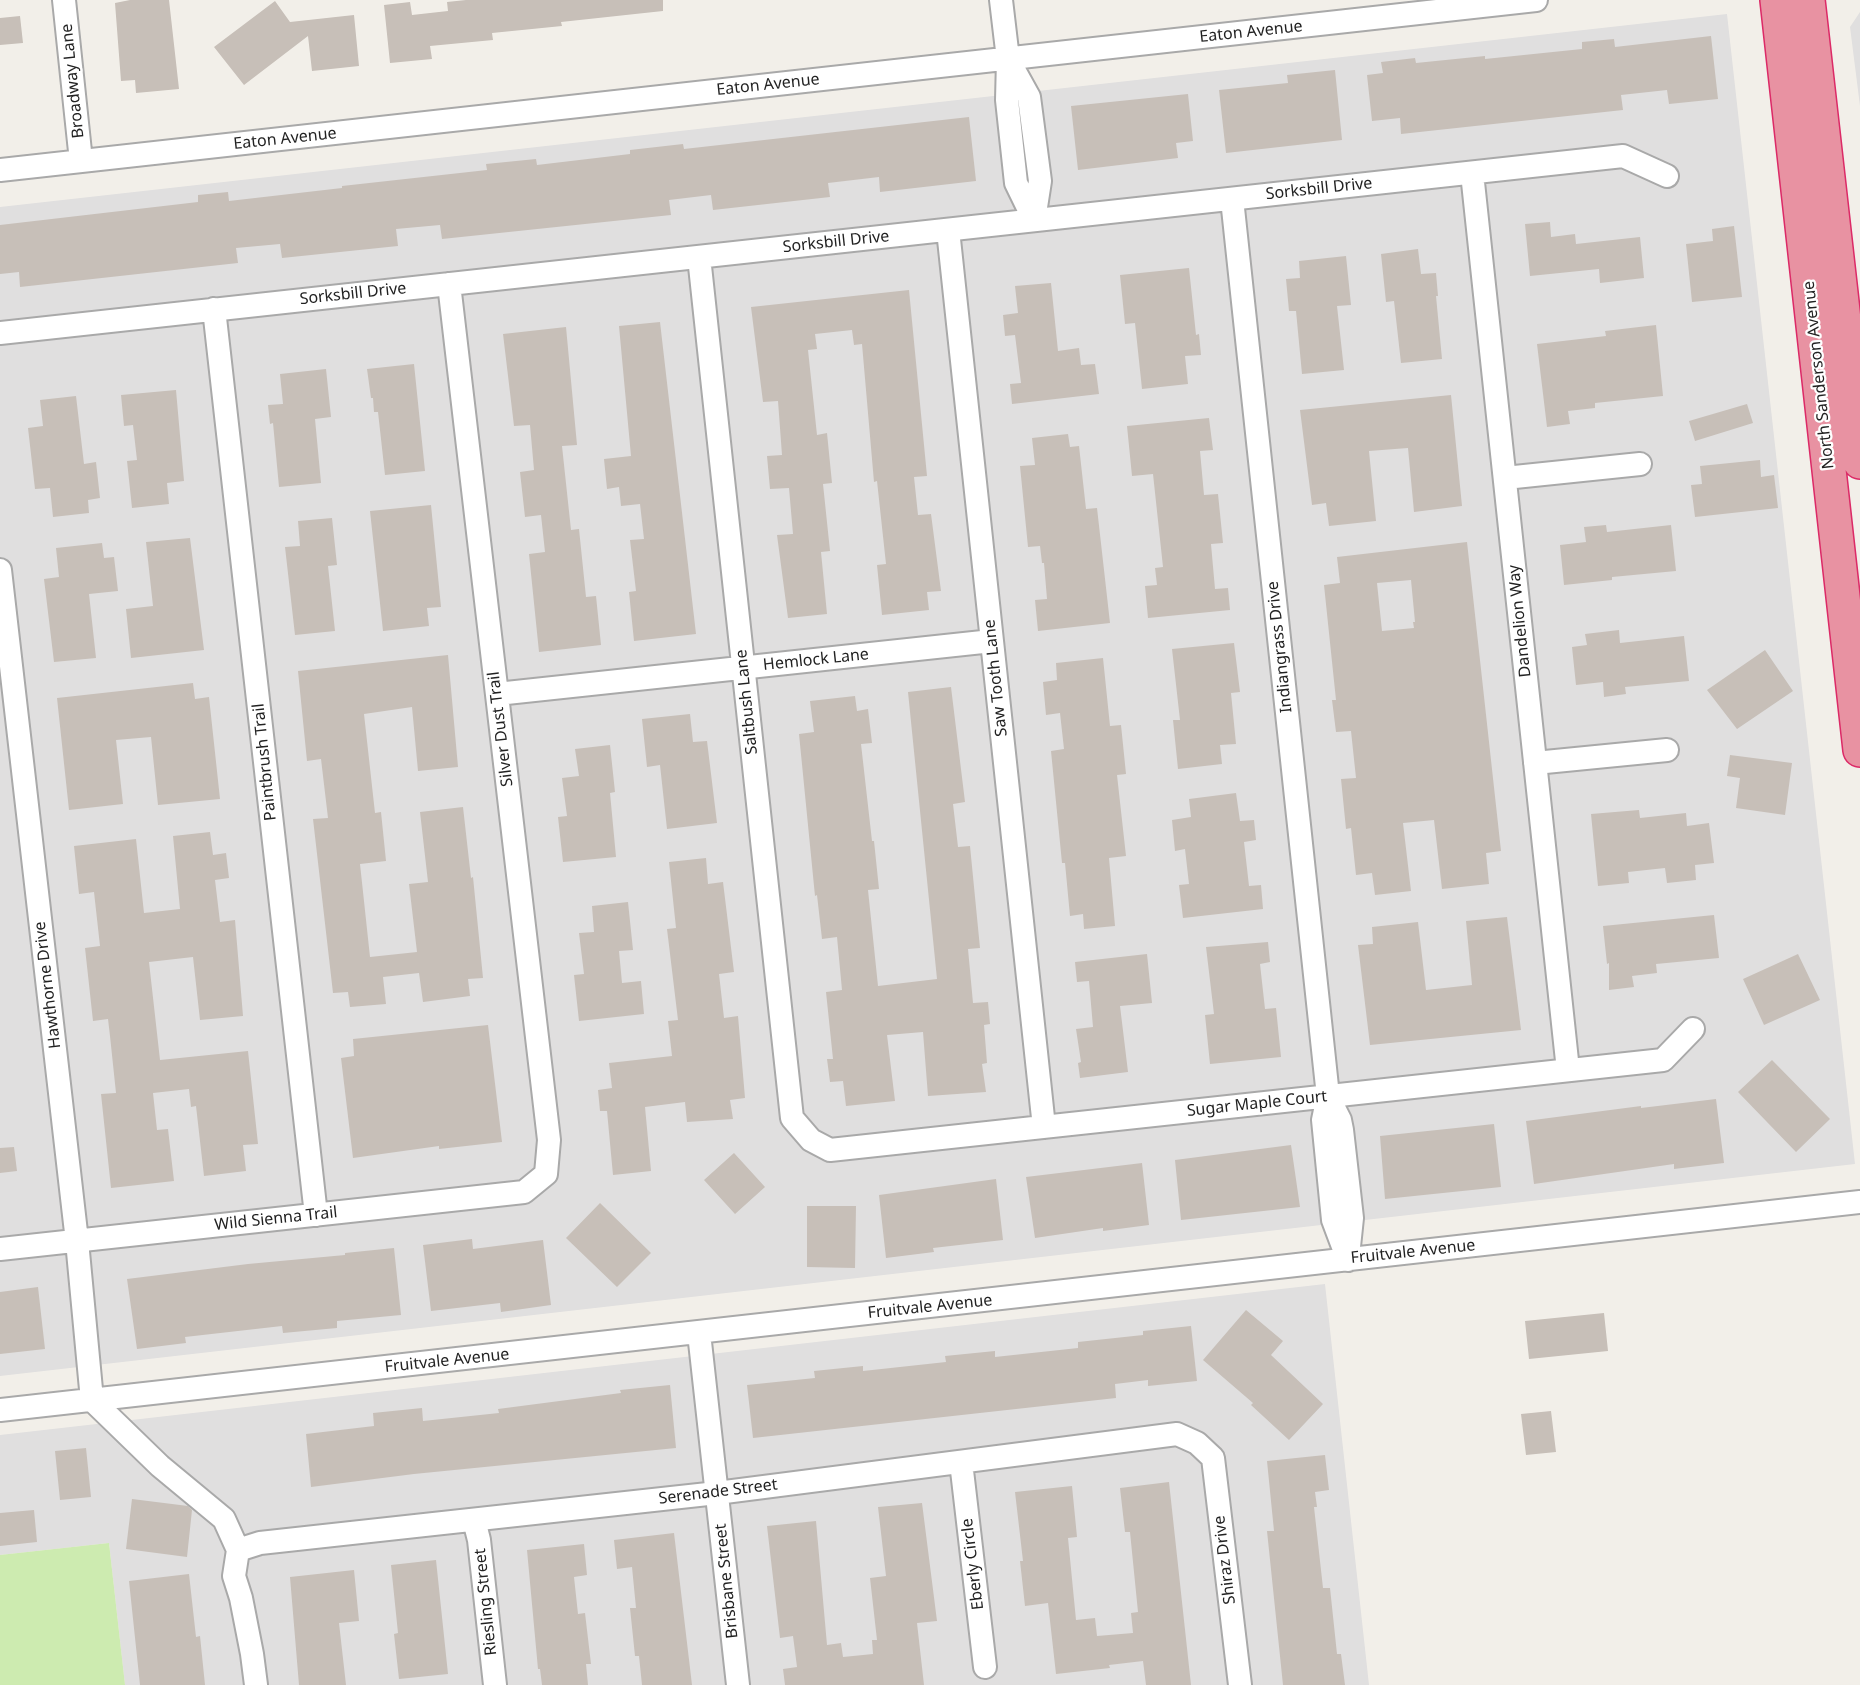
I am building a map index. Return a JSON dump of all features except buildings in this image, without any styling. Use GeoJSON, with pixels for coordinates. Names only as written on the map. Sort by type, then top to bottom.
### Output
{"type":"FeatureCollection","features":[{"type":"Feature","properties":{"kind":"highway","name":"North Sanderson Avenue"},"geometry":{"type":"LineString","coordinates":[[1777,0],[1860,750]]}},
{"type":"Feature","properties":{"kind":"highway","name":"North Sanderson Avenue"},"geometry":{"type":"LineString","coordinates":[[1808,0],[1860,462]]}},
{"type":"Feature","properties":{"kind":"street","name":"Broadway Lane"},"geometry":{"type":"LineString","coordinates":[[64,0],[81,161]]}},
{"type":"Feature","properties":{"kind":"street"},"geometry":{"type":"LineString","coordinates":[[1001,0],[1008,59],[1007,100],[1016,183],[1034,220]]}},
{"type":"Feature","properties":{"kind":"street","name":"Eaton Avenue"},"geometry":{"type":"LineString","coordinates":[[0,170],[1536,0]]}},
{"type":"Feature","properties":{"kind":"street","name":"Sorksbill Drive"},"geometry":{"type":"LineString","coordinates":[[0,333],[1623,156],[1668,176]]}},
{"type":"Feature","properties":{"kind":"street","name":"Dandelion Way"},"geometry":{"type":"LineString","coordinates":[[1472,173],[1568,1070]]}},
{"type":"Feature","properties":{"kind":"street","name":"Indiangrass Drive"},"geometry":{"type":"LineString","coordinates":[[1232,199],[1328,1096],[1323,1120],[1333,1220],[1348,1260]]}},
{"type":"Feature","properties":{"kind":"street","name":"Saw Tooth Lane"},"geometry":{"type":"LineString","coordinates":[[948,230],[1044,1127]]}},
{"type":"Feature","properties":{"kind":"street","name":"Saltbush Lane"},"geometry":{"type":"LineString","coordinates":[[699,257],[792,1118],[811,1140]]}},
{"type":"Feature","properties":{"kind":"street","name":"Silver Dust Trail"},"geometry":{"type":"LineString","coordinates":[[449,284],[549,1140],[546,1174]]}},
{"type":"Feature","properties":{"kind":"street","name":"Paintbrush Trail"},"geometry":{"type":"LineString","coordinates":[[214,309],[316,1215]]}},
{"type":"Feature","properties":{"kind":"street"},"geometry":{"type":"LineString","coordinates":[[1504,478],[1640,464]]}},
{"type":"Feature","properties":{"kind":"street","name":"Hawthorne Drive"},"geometry":{"type":"LineString","coordinates":[[0,570],[77,1241],[92,1400]]}},
{"type":"Feature","properties":{"kind":"street","name":"Hemlock Lane"},"geometry":{"type":"LineString","coordinates":[[497,694],[992,642]]}},
{"type":"Feature","properties":{"kind":"street"},"geometry":{"type":"LineString","coordinates":[[1535,763],[1667,750]]}},
{"type":"Feature","properties":{"kind":"street","name":"Sugar Maple Court"},"geometry":{"type":"LineString","coordinates":[[811,1140],[830,1150],[1663,1060],[1693,1029]]}},
{"type":"Feature","properties":{"kind":"street","name":"Wild Sienna Trail"},"geometry":{"type":"LineString","coordinates":[[0,1249],[524,1192],[546,1174]]}},
{"type":"Feature","properties":{"kind":"street","name":"Fruitvale Avenue"},"geometry":{"type":"LineString","coordinates":[[0,1410],[1860,1202]]}},
{"type":"Feature","properties":{"kind":"street","name":"Brisbane Street"},"geometry":{"type":"LineString","coordinates":[[699,1333],[738,1685]]}},
{"type":"Feature","properties":{"kind":"street"},"geometry":{"type":"LineString","coordinates":[[92,1400],[160,1466],[224,1519],[238,1550],[234,1576],[246,1620],[255,1685]]}},
{"type":"Feature","properties":{"kind":"street","name":"Serenade Street"},"geometry":{"type":"LineString","coordinates":[[238,1550],[260,1543],[717,1493],[1177,1434],[1197,1443]]}},
{"type":"Feature","properties":{"kind":"street","name":"Shiraz Drive"},"geometry":{"type":"LineString","coordinates":[[1197,1443],[1213,1458],[1240,1685]]}},
{"type":"Feature","properties":{"kind":"street","name":"Eberly Circle"},"geometry":{"type":"LineString","coordinates":[[961,1462],[985,1667]]}},
{"type":"Feature","properties":{"kind":"street","name":"Riesling Street"},"geometry":{"type":"LineString","coordinates":[[474,1520],[479,1540],[495,1685]]}},
{"type":"Feature","properties":{"kind":"shaded area"},"geometry":{"type":"Polygon","coordinates":[[[1860,12],[1860,106],[1850,27],[1860,12]]]}},
{"type":"Feature","properties":{"kind":"shaded area"},"geometry":{"type":"Polygon","coordinates":[[[1727,14],[1855,1164],[0,1376],[0,207],[1727,14]]]}},
{"type":"Feature","properties":{"kind":"shaded area"},"geometry":{"type":"Polygon","coordinates":[[[1325,1284],[1369,1685],[125,1685],[109,1543],[0,1555],[0,1435],[1325,1284]]]}},
{"type":"Feature","properties":{"kind":"green space"},"geometry":{"type":"Polygon","coordinates":[[[109,1543],[125,1685],[0,1685],[0,1555],[109,1543]]]}}]}
